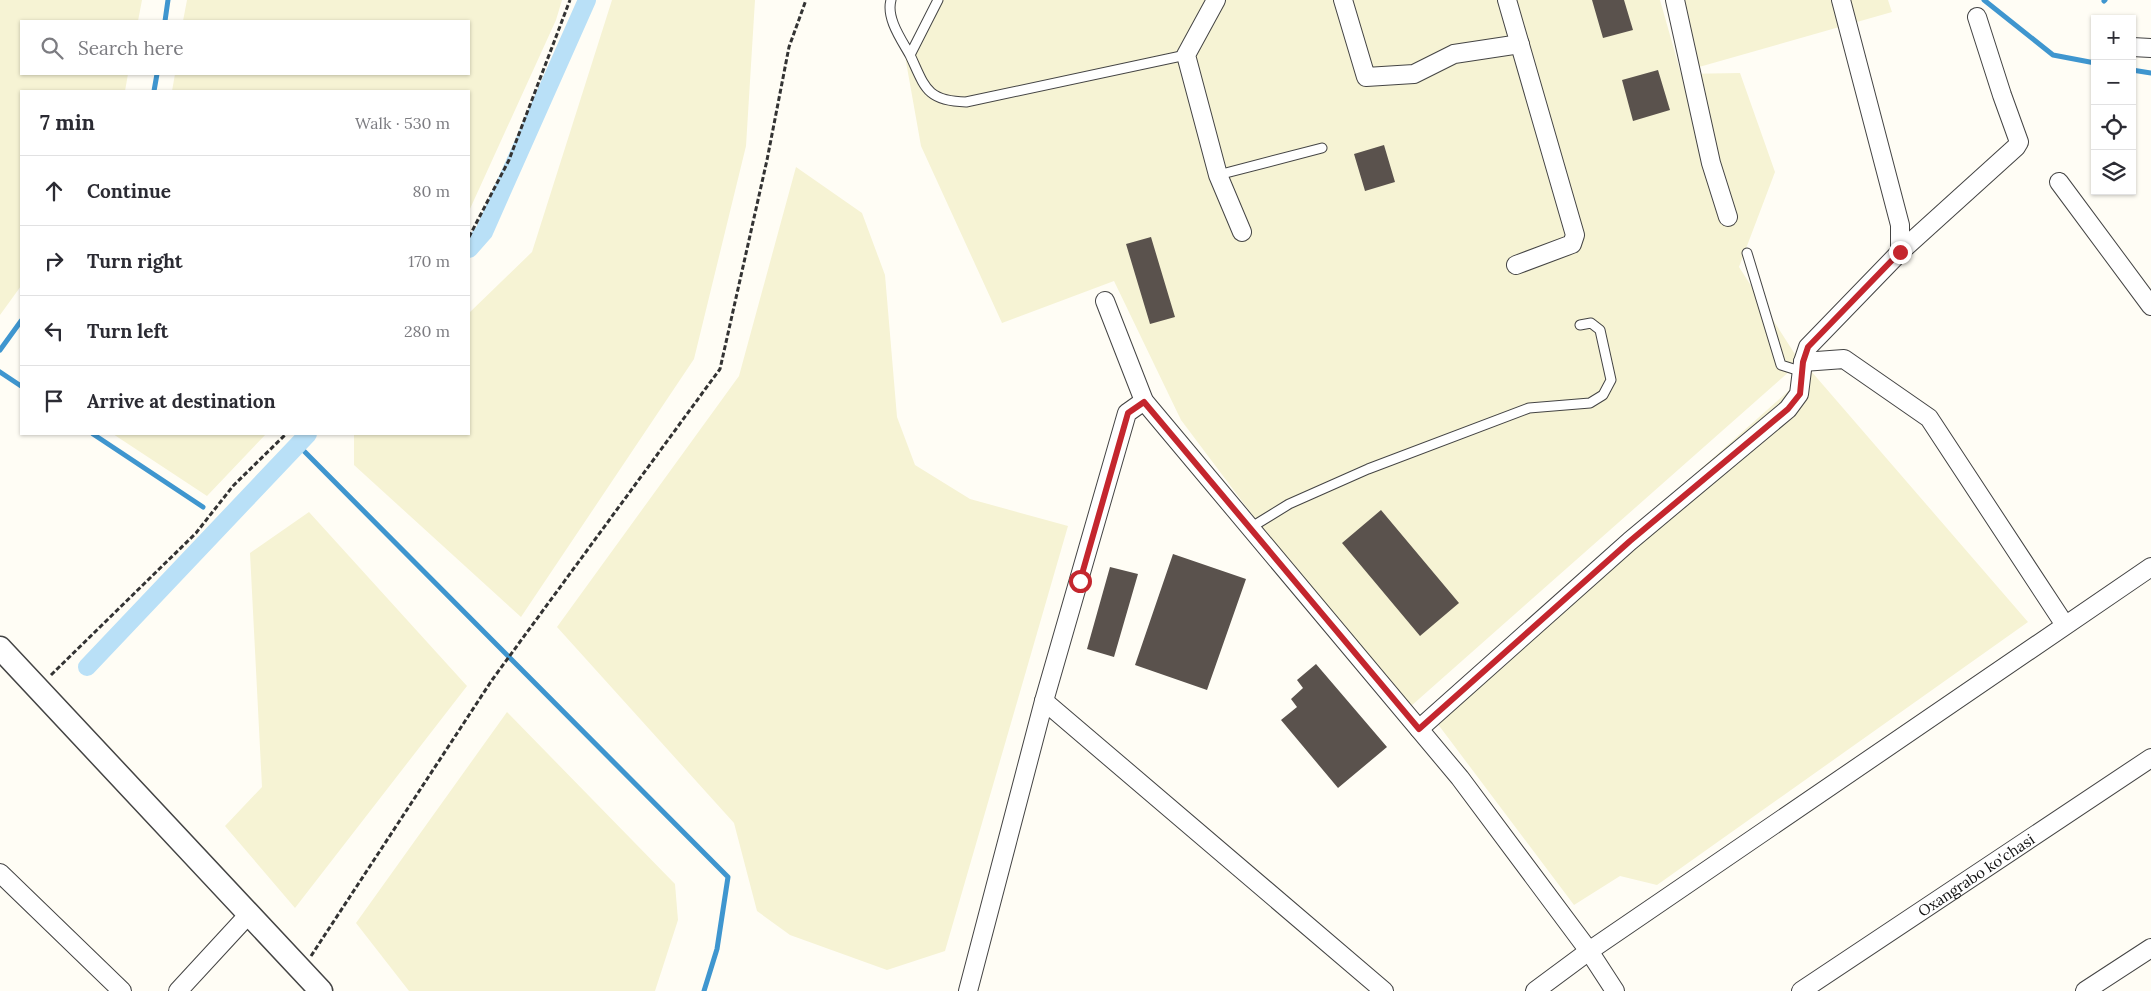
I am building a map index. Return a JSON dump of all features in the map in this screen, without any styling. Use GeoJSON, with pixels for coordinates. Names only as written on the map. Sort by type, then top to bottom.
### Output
{"type":"FeatureCollection","features":[{"type":"Feature","properties":{"kind":"street"},"geometry":{"type":"LineString","coordinates":[[1216,0],[1186,55],[1218,174],[1242,232]]}},
{"type":"Feature","properties":{"kind":"street"},"geometry":{"type":"LineString","coordinates":[[1343,0],[1366,77],[1414,74],[1454,54],[1520,44]]}},
{"type":"Feature","properties":{"kind":"street"},"geometry":{"type":"LineString","coordinates":[[1507,0],[1576,235],[1572,244],[1516,265]]}},
{"type":"Feature","properties":{"kind":"street"},"geometry":{"type":"LineString","coordinates":[[1675,0],[1711,163],[1728,217]]}},
{"type":"Feature","properties":{"kind":"street"},"geometry":{"type":"LineString","coordinates":[[1841,0],[1900,225],[1900,252]]}},
{"type":"Feature","properties":{"kind":"street"},"geometry":{"type":"LineString","coordinates":[[1419,729],[1630,541],[1788,409],[1800,394],[1803,367],[1808,347],[1900,252],[2016,147],[2019,142],[2002,95],[1978,16]]}},
{"type":"Feature","properties":{"kind":"street"},"geometry":{"type":"LineString","coordinates":[[2136,47],[2151,48]]}},
{"type":"Feature","properties":{"kind":"street"},"geometry":{"type":"LineString","coordinates":[[2059,182],[2151,306]]}},
{"type":"Feature","properties":{"kind":"street"},"geometry":{"type":"LineString","coordinates":[[1104,301],[1144,402],[1460,778],[1588,951],[1615,991]]}},
{"type":"Feature","properties":{"kind":"street"},"geometry":{"type":"LineString","coordinates":[[1803,367],[1844,359],[1929,418],[2065,625]]}},
{"type":"Feature","properties":{"kind":"street"},"geometry":{"type":"LineString","coordinates":[[971,989],[1044,701],[1128,413],[1144,402]]}},
{"type":"Feature","properties":{"kind":"street"},"geometry":{"type":"LineString","coordinates":[[1535,991],[1588,951],[2151,567]]}},
{"type":"Feature","properties":{"kind":"street"},"geometry":{"type":"LineString","coordinates":[[0,648],[321,991]]}},
{"type":"Feature","properties":{"kind":"street"},"geometry":{"type":"LineString","coordinates":[[1044,701],[1384,991]]}},
{"type":"Feature","properties":{"kind":"street","name":"Oxangrabo ko'chasi"},"geometry":{"type":"LineString","coordinates":[[1801,991],[2151,758]]}},
{"type":"Feature","properties":{"kind":"street"},"geometry":{"type":"LineString","coordinates":[[0,873],[122,991]]}},
{"type":"Feature","properties":{"kind":"street"},"geometry":{"type":"LineString","coordinates":[[178,991],[249,914]]}},
{"type":"Feature","properties":{"kind":"street"},"geometry":{"type":"LineString","coordinates":[[2085,991],[2151,949]]}},
{"type":"Feature","properties":{"kind":"lane"},"geometry":{"type":"LineString","coordinates":[[891,0],[889,7],[897,33],[910,55],[926,90],[946,101],[966,102],[1186,55]]}},
{"type":"Feature","properties":{"kind":"lane"},"geometry":{"type":"LineString","coordinates":[[910,55],[938,0]]}},
{"type":"Feature","properties":{"kind":"lane"},"geometry":{"type":"LineString","coordinates":[[1218,174],[1322,148]]}},
{"type":"Feature","properties":{"kind":"lane"},"geometry":{"type":"LineString","coordinates":[[1747,253],[1781,365],[1803,367]]}},
{"type":"Feature","properties":{"kind":"lane"},"geometry":{"type":"LineString","coordinates":[[1250,528],[1289,504],[1386,462],[1529,408],[1590,402],[1603,396],[1612,380],[1600,330],[1591,323],[1580,325]]}},
{"type":"Feature","properties":{"kind":"path"},"geometry":{"type":"LineString","coordinates":[[470,235],[509,160],[570,0]]}},
{"type":"Feature","properties":{"kind":"path"},"geometry":{"type":"LineString","coordinates":[[301,970],[492,680],[720,369],[767,160],[789,47],[806,0]]}},
{"type":"Feature","properties":{"kind":"path"},"geometry":{"type":"LineString","coordinates":[[38,688],[196,532],[233,486],[285,435]]}},
{"type":"Feature","properties":{"kind":"shaded area"},"geometry":{"type":"Polygon","coordinates":[[[0,0],[142,0],[138,20],[20,20],[20,75],[128,75],[125,90],[20,90],[20,287],[0,315],[0,0]]]}},
{"type":"Feature","properties":{"kind":"shaded area"},"geometry":{"type":"Polygon","coordinates":[[[187,0],[562,0],[556,20],[470,209],[470,90],[172,90],[175,75],[470,75],[470,20],[183,20],[187,0]]]}},
{"type":"Feature","properties":{"kind":"shaded area"},"geometry":{"type":"Polygon","coordinates":[[[612,0],[755,0],[746,146],[694,359],[521,617],[354,465],[354,435],[470,435],[470,312],[532,252],[612,0]]]}},
{"type":"Feature","properties":{"kind":"shaded area"},"geometry":{"type":"Polygon","coordinates":[[[935,0],[1660,0],[1681,74],[1740,73],[1775,172],[1739,267],[1800,362],[1402,714],[1181,420],[1114,281],[1002,323],[921,146],[905,56],[935,0]]]}},
{"type":"Feature","properties":{"kind":"shaded area"},"geometry":{"type":"Polygon","coordinates":[[[1672,0],[1888,0],[1892,12],[1692,69],[1672,0]]]}},
{"type":"Feature","properties":{"kind":"shaded area"},"geometry":{"type":"Polygon","coordinates":[[[796,167],[862,213],[885,275],[897,417],[915,465],[970,499],[1068,526],[945,951],[887,970],[790,935],[757,911],[734,823],[557,627],[739,376],[796,167]]]}},
{"type":"Feature","properties":{"kind":"shaded area"},"geometry":{"type":"Polygon","coordinates":[[[1811,371],[2028,622],[1657,885],[1620,876],[1574,905],[1428,711],[1811,371]]]}},
{"type":"Feature","properties":{"kind":"shaded area"},"geometry":{"type":"Polygon","coordinates":[[[115,435],[265,435],[207,496],[115,435]]]}},
{"type":"Feature","properties":{"kind":"shaded area"},"geometry":{"type":"Polygon","coordinates":[[[309,512],[467,686],[295,908],[225,826],[262,787],[250,553],[309,512]]]}},
{"type":"Feature","properties":{"kind":"shaded area"},"geometry":{"type":"Polygon","coordinates":[[[507,712],[675,884],[678,920],[655,991],[409,991],[356,923],[507,712]]]}},
{"type":"Feature","properties":{"kind":"building"},"geometry":{"type":"Polygon","coordinates":[[[1592,0],[1624,0],[1633,30],[1603,38],[1592,0]]]}},
{"type":"Feature","properties":{"kind":"building"},"geometry":{"type":"Polygon","coordinates":[[[1658,70],[1670,110],[1633,121],[1622,80],[1658,70]]]}},
{"type":"Feature","properties":{"kind":"building"},"geometry":{"type":"Polygon","coordinates":[[[1384,145],[1395,182],[1365,191],[1354,154],[1384,145]]]}},
{"type":"Feature","properties":{"kind":"building"},"geometry":{"type":"Polygon","coordinates":[[[1151,237],[1175,317],[1150,324],[1126,244],[1151,237]]]}},
{"type":"Feature","properties":{"kind":"building"},"geometry":{"type":"Polygon","coordinates":[[[1381,510],[1459,603],[1420,636],[1342,543],[1381,510]]]}},
{"type":"Feature","properties":{"kind":"building"},"geometry":{"type":"Polygon","coordinates":[[[1173,554],[1246,579],[1207,690],[1135,665],[1173,554]]]}},
{"type":"Feature","properties":{"kind":"building"},"geometry":{"type":"Polygon","coordinates":[[[1110,567],[1138,574],[1114,657],[1087,649],[1110,567]]]}},
{"type":"Feature","properties":{"kind":"building"},"geometry":{"type":"Polygon","coordinates":[[[1316,664],[1387,747],[1338,788],[1281,720],[1297,707],[1291,699],[1303,688],[1297,680],[1316,664]]]}},
{"type":"Feature","properties":{"kind":"waterway"},"geometry":{"type":"LineString","coordinates":[[165,20],[168,0]]}},
{"type":"Feature","properties":{"kind":"waterway"},"geometry":{"type":"LineString","coordinates":[[470,248],[484,232],[587,0]]}},
{"type":"Feature","properties":{"kind":"waterway"},"geometry":{"type":"LineString","coordinates":[[1984,0],[2053,55],[2091,62]]}},
{"type":"Feature","properties":{"kind":"waterway"},"geometry":{"type":"LineString","coordinates":[[2136,71],[2151,73]]}},
{"type":"Feature","properties":{"kind":"waterway"},"geometry":{"type":"LineString","coordinates":[[154,90],[157,75]]}},
{"type":"Feature","properties":{"kind":"waterway"},"geometry":{"type":"LineString","coordinates":[[0,350],[20,322]]}},
{"type":"Feature","properties":{"kind":"waterway"},"geometry":{"type":"LineString","coordinates":[[0,372],[20,385]]}},
{"type":"Feature","properties":{"kind":"waterway"},"geometry":{"type":"LineString","coordinates":[[95,435],[203,507]]}},
{"type":"Feature","properties":{"kind":"waterway"},"geometry":{"type":"LineString","coordinates":[[87,667],[307,435]]}},
{"type":"Feature","properties":{"kind":"waterway"},"geometry":{"type":"LineString","coordinates":[[298,445],[728,877],[717,949],[704,991]]}},
{"type":"Feature","properties":{"kind":"route"},"geometry":{"type":"LineString","coordinates":[[1080,581],[1128,413],[1144,402],[1419,729],[1630,541],[1691,492],[1788,409],[1800,394],[1803,362],[1808,347],[1900,252]]}}]}
